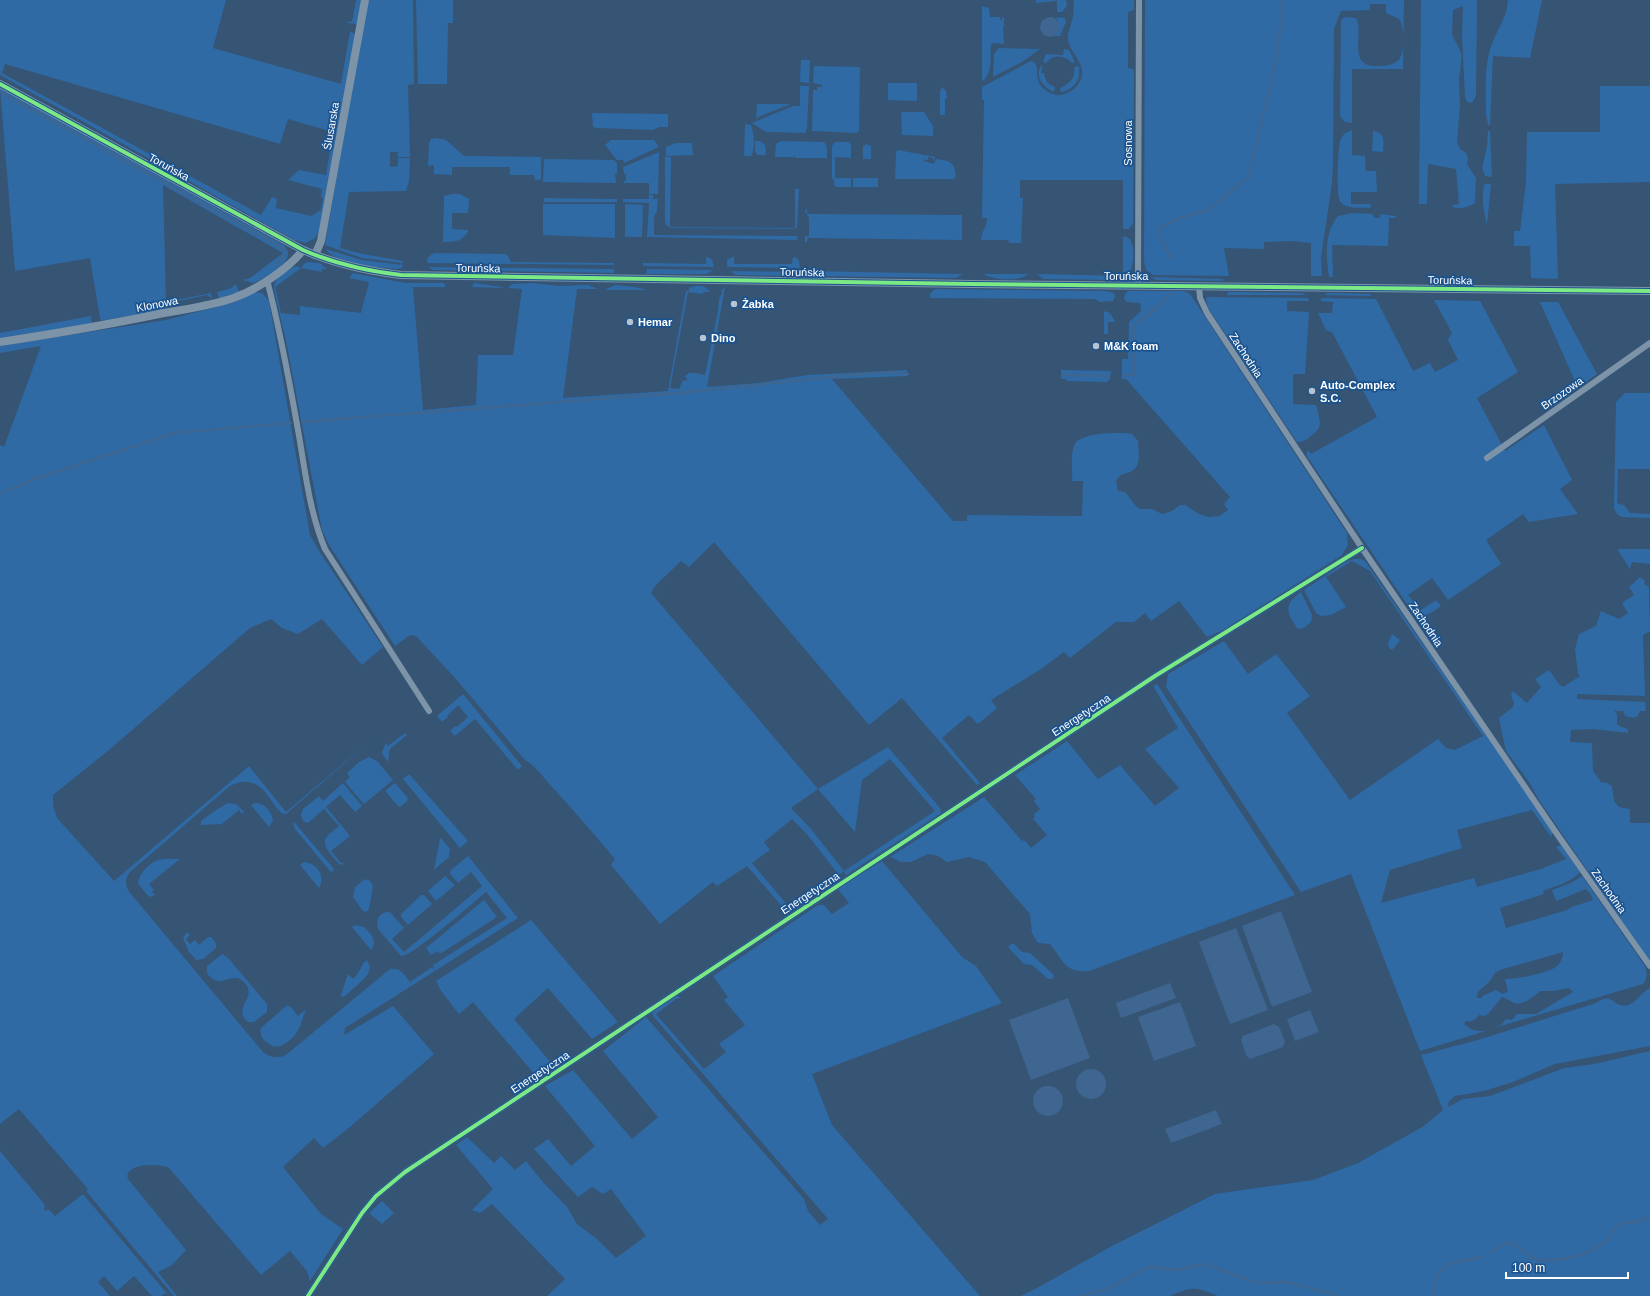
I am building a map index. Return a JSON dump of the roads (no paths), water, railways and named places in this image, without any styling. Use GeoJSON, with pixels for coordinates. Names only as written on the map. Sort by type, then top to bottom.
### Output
{"type":"FeatureCollection","features":[{"type":"Feature","properties":{"kind":"street","name":"Ślusarska"},"geometry":{"type":"LineString","coordinates":[[315,255],[321,240],[365,0]]}},
{"type":"Feature","properties":{"kind":"street","name":"Sosnowa"},"geometry":{"type":"LineString","coordinates":[[1138,285],[1139,0]]}},
{"type":"Feature","properties":{"kind":"street","name":"Toruńska"},"geometry":{"type":"LineString","coordinates":[[0,84],[303,250],[351,267],[401,276],[1650,291]]}},
{"type":"Feature","properties":{"kind":"street","name":"Klonowa"},"geometry":{"type":"LineString","coordinates":[[0,342],[116,323],[216,302],[244,293],[267,280],[290,263],[303,250]]}},
{"type":"Feature","properties":{"kind":"street"},"geometry":{"type":"LineString","coordinates":[[267,280],[283,348],[310,497],[321,539],[325,548],[430,711]]}},
{"type":"Feature","properties":{"kind":"street","name":"Zachodnia"},"geometry":{"type":"LineString","coordinates":[[1199,286],[1200,298],[1207,313],[1362,548],[1557,834],[1650,966]]}},
{"type":"Feature","properties":{"kind":"street","name":"Brzozowa"},"geometry":{"type":"LineString","coordinates":[[1486,458],[1650,343]]}},
{"type":"Feature","properties":{"kind":"street","name":"Energetyczna"},"geometry":{"type":"LineString","coordinates":[[308,1296],[362,1213],[376,1196],[405,1172],[1155,676],[1362,548]]}},
{"type":"Feature","properties":{"kind":"waterway"},"geometry":{"type":"LineString","coordinates":[[1171,259],[1157,229],[1183,217],[1205,211],[1248,178],[1274,69],[1279,40],[1282,0]]}},
{"type":"Feature","properties":{"kind":"waterway"},"geometry":{"type":"LineString","coordinates":[[0,92],[281,247],[284,249],[285,254],[275,265]]}},
{"type":"Feature","properties":{"kind":"waterway"},"geometry":{"type":"LineString","coordinates":[[1124,375],[1134,375],[1134,326],[1165,300],[1171,293]]}},
{"type":"Feature","properties":{"kind":"waterway"},"geometry":{"type":"LineString","coordinates":[[302,422],[688,392],[861,374],[891,372],[908,374]]}},
{"type":"Feature","properties":{"kind":"waterway"},"geometry":{"type":"LineString","coordinates":[[1065,375],[1108,376]]}},
{"type":"Feature","properties":{"kind":"waterway"},"geometry":{"type":"LineString","coordinates":[[0,494],[29,481],[174,433],[291,423]]}},
{"type":"Feature","properties":{"kind":"waterway"},"geometry":{"type":"LineString","coordinates":[[1491,1253],[1507,1243],[1518,1246],[1528,1255],[1541,1260],[1568,1258],[1585,1253],[1600,1245],[1609,1238],[1614,1228],[1618,1225],[1638,1222],[1650,1216]]}},
{"type":"Feature","properties":{"kind":"waterway"},"geometry":{"type":"LineString","coordinates":[[1434,1296],[1434,1286],[1438,1276],[1444,1268],[1452,1263],[1483,1256]]}},
{"type":"Feature","properties":{"kind":"waterway"},"geometry":{"type":"LineString","coordinates":[[1081,1296],[1107,1289],[1146,1268],[1153,1267],[1175,1270],[1205,1264],[1251,1281],[1261,1283],[1286,1282],[1337,1296]]}},
{"type":"Feature","properties":{"kind":"place","name":"Żabka"},"geometry":{"type":"Point","coordinates":[734,304]}},
{"type":"Feature","properties":{"kind":"place","name":"Hemar"},"geometry":{"type":"Point","coordinates":[630,322]}},
{"type":"Feature","properties":{"kind":"place","name":"Dino"},"geometry":{"type":"Point","coordinates":[703,338]}},
{"type":"Feature","properties":{"kind":"place","name":"M&K foam"},"geometry":{"type":"Point","coordinates":[1096,346]}},
{"type":"Feature","properties":{"kind":"place","name":"Auto-Complex S.C."},"geometry":{"type":"Point","coordinates":[1312,391]}}]}
